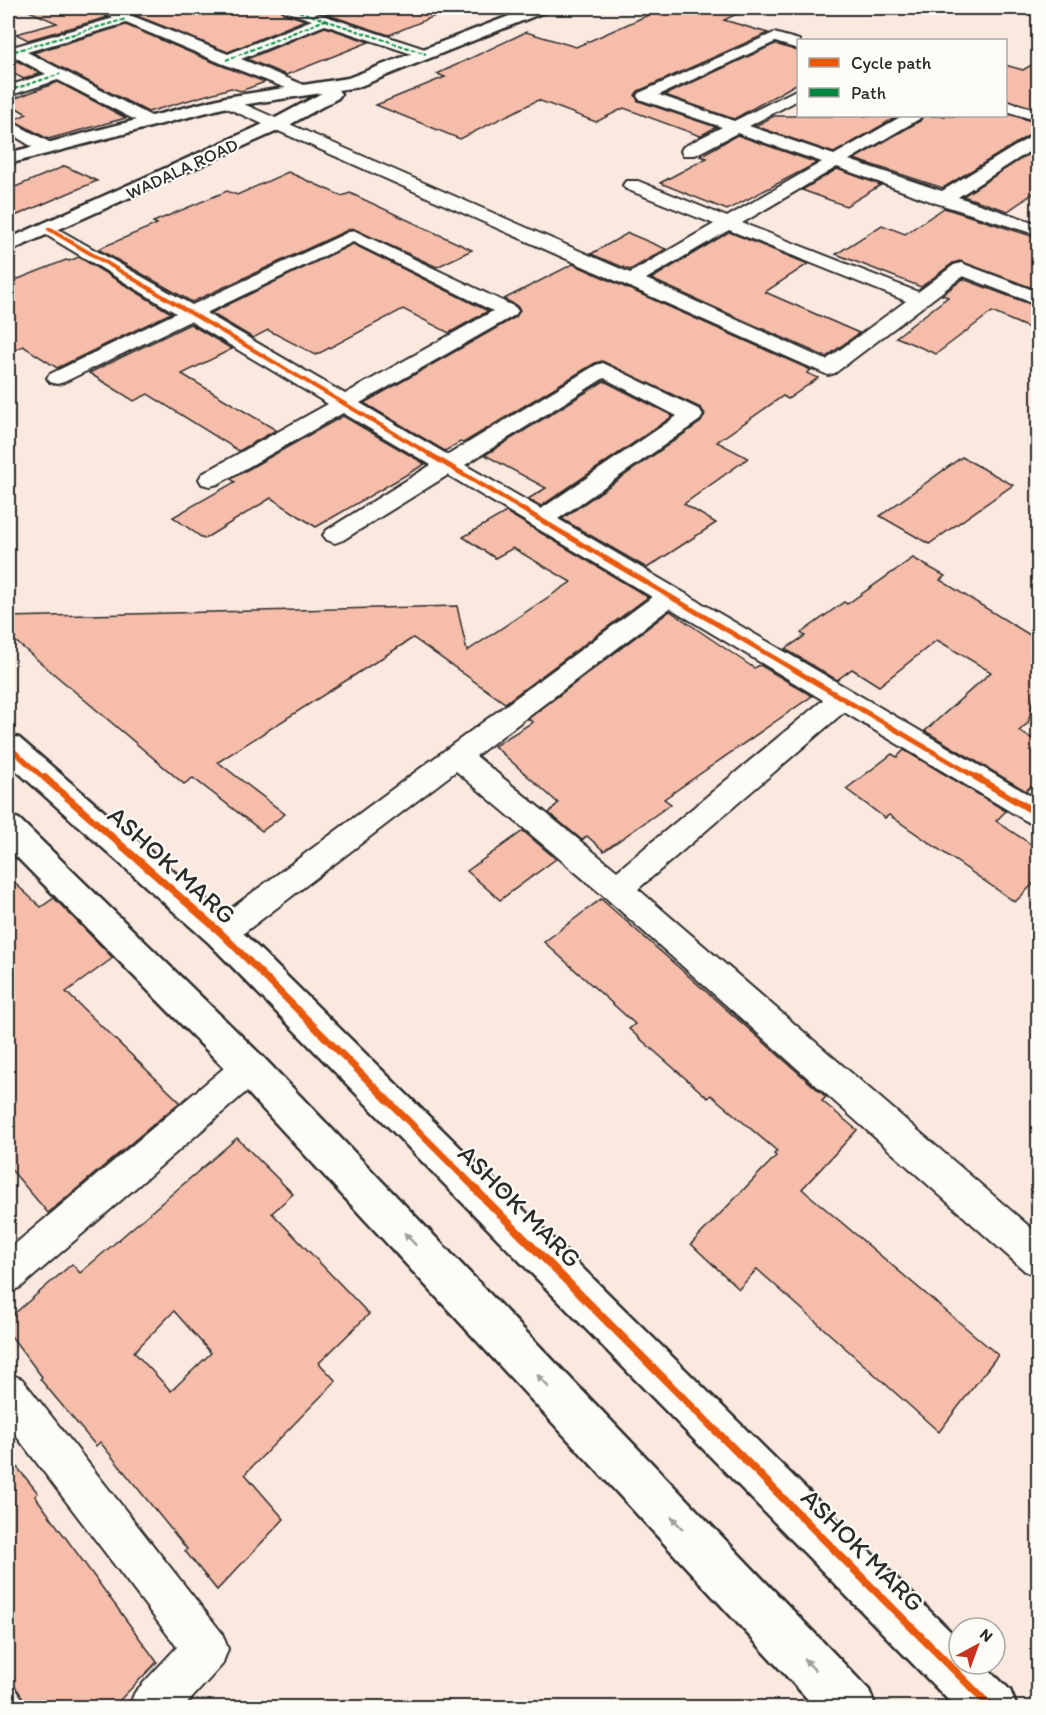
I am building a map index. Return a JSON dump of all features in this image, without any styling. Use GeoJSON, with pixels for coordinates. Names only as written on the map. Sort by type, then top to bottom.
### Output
{"type":"FeatureCollection","features":[{"type":"Feature","properties":{"kind":"street"},"geometry":{"type":"LineString","coordinates":[[101,8],[304,90]]}},
{"type":"Feature","properties":{"kind":"street"},"geometry":{"type":"LineString","coordinates":[[289,8],[426,54]]}},
{"type":"Feature","properties":{"kind":"street"},"geometry":{"type":"LineString","coordinates":[[8,158],[147,120],[352,83],[542,8]]}},
{"type":"Feature","properties":{"kind":"street"},"geometry":{"type":"LineString","coordinates":[[10,51],[126,19]]}},
{"type":"Feature","properties":{"kind":"street"},"geometry":{"type":"LineString","coordinates":[[226,60],[325,20]]}},
{"type":"Feature","properties":{"kind":"street"},"geometry":{"type":"LineString","coordinates":[[797,45],[774,37],[645,96],[1038,230]]}},
{"type":"Feature","properties":{"kind":"street"},"geometry":{"type":"LineString","coordinates":[[10,51],[60,74],[147,120]]}},
{"type":"Feature","properties":{"kind":"street"},"geometry":{"type":"LineString","coordinates":[[8,91],[60,74]]}},
{"type":"Feature","properties":{"kind":"street","name":"WADALA ROAD"},"geometry":{"type":"LineString","coordinates":[[8,246],[276,125],[352,83]]}},
{"type":"Feature","properties":{"kind":"street"},"geometry":{"type":"LineString","coordinates":[[689,151],[797,94]]}},
{"type":"Feature","properties":{"kind":"street"},"geometry":{"type":"LineString","coordinates":[[8,168],[237,103],[276,125],[828,369],[961,269],[1038,299]]}},
{"type":"Feature","properties":{"kind":"street"},"geometry":{"type":"LineString","coordinates":[[1007,107],[1038,116]]}},
{"type":"Feature","properties":{"kind":"street"},"geometry":{"type":"LineString","coordinates":[[631,280],[911,117]]}},
{"type":"Feature","properties":{"kind":"street"},"geometry":{"type":"LineString","coordinates":[[8,125],[45,147]]}},
{"type":"Feature","properties":{"kind":"street"},"geometry":{"type":"LineString","coordinates":[[942,199],[1038,139]]}},
{"type":"Feature","properties":{"kind":"street"},"geometry":{"type":"LineString","coordinates":[[632,186],[920,300]]}},
{"type":"Feature","properties":{"kind":"street"},"geometry":{"type":"LineString","coordinates":[[49,229],[1038,814]]}},
{"type":"Feature","properties":{"kind":"street"},"geometry":{"type":"LineString","coordinates":[[57,378],[353,235],[508,311],[210,479]]}},
{"type":"Feature","properties":{"kind":"street"},"geometry":{"type":"LineString","coordinates":[[335,535],[446,464],[603,369],[692,414],[541,520]]}},
{"type":"Feature","properties":{"kind":"street"},"geometry":{"type":"LineString","coordinates":[[220,933],[670,596]]}},
{"type":"Feature","properties":{"kind":"street"},"geometry":{"type":"LineString","coordinates":[[617,889],[843,698]]}},
{"type":"Feature","properties":{"kind":"street","name":"ASHOK MARG"},"geometry":{"type":"LineString","coordinates":[[8,746],[220,933],[992,1707]]}},
{"type":"Feature","properties":{"kind":"street"},"geometry":{"type":"LineString","coordinates":[[457,756],[617,889],[1038,1258]]}},
{"type":"Feature","properties":{"kind":"street"},"geometry":{"type":"LineString","coordinates":[[8,828],[249,1068],[850,1707]]}},
{"type":"Feature","properties":{"kind":"street"},"geometry":{"type":"LineString","coordinates":[[8,1274],[249,1068]]}},
{"type":"Feature","properties":{"kind":"street"},"geometry":{"type":"LineString","coordinates":[[8,1393],[206,1649],[151,1707]]}},
{"type":"Feature","properties":{"kind":"building"},"geometry":{"type":"Polygon","coordinates":[[[22,8],[92,8],[108,17],[28,40],[16,34],[57,23],[22,8]]]}},
{"type":"Feature","properties":{"kind":"building"},"geometry":{"type":"Polygon","coordinates":[[[117,8],[280,8],[283,13],[305,20],[228,52],[117,8]]]}},
{"type":"Feature","properties":{"kind":"building"},"geometry":{"type":"Polygon","coordinates":[[[307,8],[431,8],[433,12],[440,14],[389,35],[307,8]]]}},
{"type":"Feature","properties":{"kind":"building"},"geometry":{"type":"Polygon","coordinates":[[[664,8],[749,8],[724,20],[768,33],[638,91],[635,95],[638,101],[716,127],[700,136],[624,108],[596,122],[538,100],[460,139],[376,105],[445,77],[437,74],[526,32],[576,47],[664,8]]]}},
{"type":"Feature","properties":{"kind":"building"},"geometry":{"type":"Polygon","coordinates":[[[126,25],[265,82],[241,91],[231,88],[148,112],[33,53],[126,25]]]}},
{"type":"Feature","properties":{"kind":"building"},"geometry":{"type":"Polygon","coordinates":[[[325,27],[369,42],[286,75],[247,59],[325,27]]]}},
{"type":"Feature","properties":{"kind":"building"},"geometry":{"type":"Polygon","coordinates":[[[775,44],[797,51],[797,84],[734,119],[665,95],[775,44]]]}},
{"type":"Feature","properties":{"kind":"building"},"geometry":{"type":"Polygon","coordinates":[[[17,61],[40,73],[24,79],[8,71],[8,64],[17,61]]]}},
{"type":"Feature","properties":{"kind":"building"},"geometry":{"type":"Polygon","coordinates":[[[1038,61],[1038,109],[1007,100],[1007,66],[1023,70],[1038,61]]]}},
{"type":"Feature","properties":{"kind":"building"},"geometry":{"type":"Polygon","coordinates":[[[58,82],[126,118],[48,139],[13,120],[27,114],[8,101],[58,82]]]}},
{"type":"Feature","properties":{"kind":"building"},"geometry":{"type":"Polygon","coordinates":[[[1007,114],[1038,123],[1038,132],[1031,134],[943,188],[854,159],[920,121],[922,117],[1007,117],[1007,114]]]}},
{"type":"Feature","properties":{"kind":"building"},"geometry":{"type":"Polygon","coordinates":[[[774,116],[896,117],[834,153],[755,126],[774,116]]]}},
{"type":"Feature","properties":{"kind":"building"},"geometry":{"type":"Polygon","coordinates":[[[737,135],[817,163],[727,210],[660,183],[707,158],[700,156],[737,135]]]}},
{"type":"Feature","properties":{"kind":"building"},"geometry":{"type":"Polygon","coordinates":[[[1038,148],[1038,190],[1008,211],[963,196],[1038,148]]]}},
{"type":"Feature","properties":{"kind":"building"},"geometry":{"type":"Polygon","coordinates":[[[65,166],[97,181],[8,219],[8,190],[65,166]]]}},
{"type":"Feature","properties":{"kind":"building"},"geometry":{"type":"Polygon","coordinates":[[[837,169],[881,185],[846,206],[802,190],[837,169]]]}},
{"type":"Feature","properties":{"kind":"building"},"geometry":{"type":"Polygon","coordinates":[[[288,172],[342,196],[350,193],[472,250],[437,267],[352,228],[192,302],[98,249],[157,224],[153,222],[227,191],[237,195],[288,172]]]}},
{"type":"Feature","properties":{"kind":"building"},"geometry":{"type":"Polygon","coordinates":[[[944,208],[1038,238],[1038,290],[960,261],[953,263],[921,287],[836,254],[882,225],[905,234],[944,208]]]}},
{"type":"Feature","properties":{"kind":"building"},"geometry":{"type":"Polygon","coordinates":[[[729,232],[808,264],[765,292],[859,333],[826,357],[651,279],[729,232]]]}},
{"type":"Feature","properties":{"kind":"building"},"geometry":{"type":"Polygon","coordinates":[[[628,233],[666,249],[630,270],[591,254],[628,233]]]}},
{"type":"Feature","properties":{"kind":"building"},"geometry":{"type":"Polygon","coordinates":[[[353,244],[488,311],[449,333],[403,309],[316,355],[268,330],[253,338],[211,313],[353,244]]]}},
{"type":"Feature","properties":{"kind":"building"},"geometry":{"type":"Polygon","coordinates":[[[79,257],[171,313],[57,368],[23,346],[8,353],[8,283],[79,257]]]}},
{"type":"Feature","properties":{"kind":"building"},"geometry":{"type":"Polygon","coordinates":[[[573,264],[811,370],[807,373],[818,378],[788,399],[783,396],[717,442],[748,458],[684,504],[716,523],[647,568],[562,519],[701,422],[705,414],[701,408],[602,361],[595,363],[463,443],[460,442],[445,451],[364,403],[516,317],[520,310],[516,305],[504,299],[573,264]]]}},
{"type":"Feature","properties":{"kind":"building"},"geometry":{"type":"Polygon","coordinates":[[[963,279],[1038,307],[1038,332],[992,312],[936,354],[896,337],[948,297],[942,295],[963,279]]]}},
{"type":"Feature","properties":{"kind":"building"},"geometry":{"type":"Polygon","coordinates":[[[190,324],[232,349],[182,374],[276,430],[239,451],[148,394],[134,401],[89,373],[190,324]]]}},
{"type":"Feature","properties":{"kind":"building"},"geometry":{"type":"Polygon","coordinates":[[[604,381],[673,416],[541,506],[528,499],[546,488],[485,455],[604,381]]]}},
{"type":"Feature","properties":{"kind":"building"},"geometry":{"type":"Polygon","coordinates":[[[343,416],[425,464],[316,527],[271,498],[204,539],[173,517],[235,482],[231,479],[343,416]]]}},
{"type":"Feature","properties":{"kind":"building"},"geometry":{"type":"Polygon","coordinates":[[[962,457],[1013,485],[929,544],[880,516],[962,457]]]}},
{"type":"Feature","properties":{"kind":"building"},"geometry":{"type":"Polygon","coordinates":[[[506,512],[648,597],[505,703],[413,638],[218,762],[285,814],[262,831],[193,778],[184,784],[8,635],[8,617],[457,606],[467,651],[571,582],[513,548],[495,558],[463,537],[506,512]]]}},
{"type":"Feature","properties":{"kind":"building"},"geometry":{"type":"Polygon","coordinates":[[[913,558],[945,576],[940,580],[1038,640],[1038,679],[1028,723],[1019,731],[1038,742],[1038,779],[1026,791],[925,731],[991,672],[937,640],[879,686],[852,669],[837,680],[785,649],[805,636],[801,633],[844,602],[847,604],[913,558]]]}},
{"type":"Feature","properties":{"kind":"building"},"geometry":{"type":"Polygon","coordinates":[[[670,611],[754,668],[760,665],[812,696],[664,799],[671,804],[604,851],[587,836],[582,840],[549,813],[558,803],[494,746],[533,722],[528,719],[670,611]]]}},
{"type":"Feature","properties":{"kind":"building"},"geometry":{"type":"Polygon","coordinates":[[[904,750],[1006,811],[996,821],[1038,849],[1038,879],[1015,902],[889,815],[885,818],[846,789],[892,754],[897,757],[904,750]]]}},
{"type":"Feature","properties":{"kind":"building"},"geometry":{"type":"Polygon","coordinates":[[[523,831],[556,859],[500,900],[467,871],[523,831]]]}},
{"type":"Feature","properties":{"kind":"building"},"geometry":{"type":"Polygon","coordinates":[[[8,877],[41,907],[54,898],[113,958],[66,992],[180,1102],[48,1213],[8,1166],[8,877]]]}},
{"type":"Feature","properties":{"kind":"building"},"geometry":{"type":"Polygon","coordinates":[[[601,899],[826,1097],[822,1101],[857,1130],[802,1189],[998,1355],[939,1432],[757,1269],[739,1289],[691,1244],[776,1156],[774,1154],[777,1151],[711,1095],[708,1098],[629,1029],[635,1024],[544,942],[601,899]]]}},
{"type":"Feature","properties":{"kind":"building"},"geometry":{"type":"Polygon","coordinates":[[[237,1138],[293,1194],[272,1213],[369,1314],[319,1363],[336,1381],[245,1474],[284,1519],[217,1590],[185,1551],[187,1549],[100,1442],[96,1446],[40,1379],[42,1377],[8,1332],[8,1319],[72,1264],[80,1273],[237,1138]],[[174,1311],[134,1352],[171,1391],[211,1353],[174,1311]]]}},
{"type":"Feature","properties":{"kind":"building"},"geometry":{"type":"Polygon","coordinates":[[[8,1456],[38,1493],[35,1496],[157,1662],[113,1707],[29,1707],[8,1676],[8,1456]]]}},
{"type":"Feature","properties":{"kind":"marked path"},"geometry":{"type":"LineString","coordinates":[[226,60],[325,20],[289,8]]}},
{"type":"Feature","properties":{"kind":"marked path"},"geometry":{"type":"LineString","coordinates":[[440,8],[445,9]]}},
{"type":"Feature","properties":{"kind":"marked path"},"geometry":{"type":"LineString","coordinates":[[8,53],[126,19]]}},
{"type":"Feature","properties":{"kind":"marked path"},"geometry":{"type":"LineString","coordinates":[[325,20],[426,54]]}},
{"type":"Feature","properties":{"kind":"marked path"},"geometry":{"type":"LineString","coordinates":[[8,91],[60,74]]}},
{"type":"Feature","properties":{"kind":"cycle path"},"geometry":{"type":"LineString","coordinates":[[49,229],[1038,814]]}},
{"type":"Feature","properties":{"kind":"cycle path"},"geometry":{"type":"LineString","coordinates":[[8,746],[221,933],[992,1708]]}}]}
